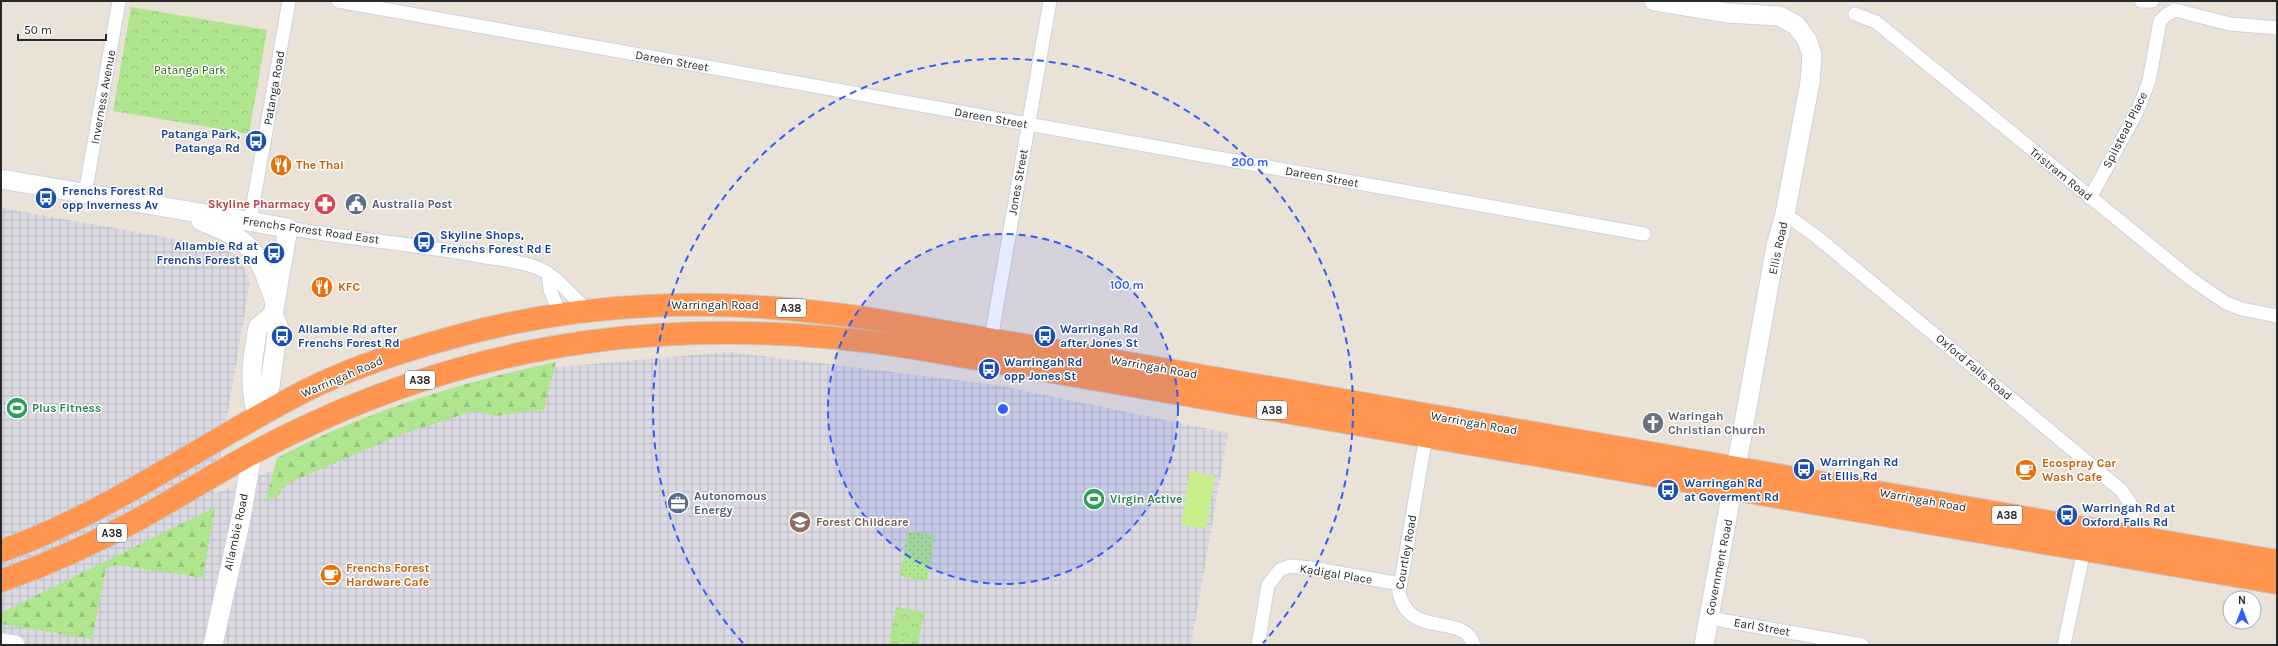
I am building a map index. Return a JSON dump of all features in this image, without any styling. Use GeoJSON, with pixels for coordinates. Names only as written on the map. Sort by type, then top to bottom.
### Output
{"type":"FeatureCollection","features":[{"type":"Feature","properties":{"kind":"highway","name":"Warringah Road"},"geometry":{"type":"LineString","coordinates":[[1,551],[66,526],[308,390],[409,350],[463,334],[534,318],[588,310],[656,305],[764,306],[838,314],[991,339],[2277,561]]}},
{"type":"Feature","properties":{"kind":"highway","name":"Warringah Road"},"geometry":{"type":"LineString","coordinates":[[1,580],[40,567],[82,548],[136,521],[252,455],[319,420],[382,393],[486,361],[598,340],[662,334],[720,332],[794,334],[857,339],[2277,583]]}},
{"type":"Feature","properties":{"kind":"highway","name":"Allambie Road"},"geometry":{"type":"LineString","coordinates":[[252,455],[258,418]]}},
{"type":"Feature","properties":{"kind":"main road"},"geometry":{"type":"LineString","coordinates":[[1654,1],[1680,3]]}},
{"type":"Feature","properties":{"kind":"main road","name":"Ellis Road"},"geometry":{"type":"LineString","coordinates":[[1680,3],[1728,13],[1779,16],[1789,20],[1802,31],[1812,54],[1810,82],[1785,214],[1776,246],[1733,489]]}},
{"type":"Feature","properties":{"kind":"main road","name":"Frenchs Forest Road East"},"geometry":{"type":"LineString","coordinates":[[1,179],[288,228]]}},
{"type":"Feature","properties":{"kind":"main road"},"geometry":{"type":"LineString","coordinates":[[159,206],[217,228],[247,244],[259,259],[274,308]]}},
{"type":"Feature","properties":{"kind":"main road","name":"Allambie Road"},"geometry":{"type":"LineString","coordinates":[[258,418],[269,391],[271,379],[278,326],[274,308],[288,228]]}},
{"type":"Feature","properties":{"kind":"main road","name":"Allambie Road"},"geometry":{"type":"LineString","coordinates":[[213,645],[240,523],[252,455]]}},
{"type":"Feature","properties":{"kind":"main road","name":"Government Road"},"geometry":{"type":"LineString","coordinates":[[1704,645],[1733,489]]}},
{"type":"Feature","properties":{"kind":"main road"},"geometry":{"type":"LineString","coordinates":[[1,643],[15,645]]}},
{"type":"Feature","properties":{"kind":"street","name":"Inverness Avenue"},"geometry":{"type":"LineString","coordinates":[[86,194],[119,1]]}},
{"type":"Feature","properties":{"kind":"street","name":"Patanga Road"},"geometry":{"type":"LineString","coordinates":[[250,221],[289,1]]}},
{"type":"Feature","properties":{"kind":"street","name":"Dareen Street"},"geometry":{"type":"LineString","coordinates":[[338,1],[1644,234]]}},
{"type":"Feature","properties":{"kind":"street","name":"Jones Street"},"geometry":{"type":"LineString","coordinates":[[991,339],[1050,1]]}},
{"type":"Feature","properties":{"kind":"street","name":"Spilstead Place"},"geometry":{"type":"LineString","coordinates":[[2090,198],[2137,112],[2149,81],[2160,21],[2166,15],[2175,10],[2230,24],[2277,28]]}},
{"type":"Feature","properties":{"kind":"street","name":"Tristram Road"},"geometry":{"type":"LineString","coordinates":[[1855,14],[1876,22],[2191,279],[2226,303],[2242,309],[2277,316]]}},
{"type":"Feature","properties":{"kind":"street","name":"Oxford Falls Road"},"geometry":{"type":"LineString","coordinates":[[1785,214],[1823,242],[2121,490],[2130,503],[2137,538]]}},
{"type":"Feature","properties":{"kind":"street","name":"Frenchs Forest Road East"},"geometry":{"type":"LineString","coordinates":[[288,228],[516,262],[536,267],[565,285],[575,300],[588,310]]}},
{"type":"Feature","properties":{"kind":"street"},"geometry":{"type":"LineString","coordinates":[[548,274],[550,290],[560,314]]}},
{"type":"Feature","properties":{"kind":"street","name":"Courtley Road"},"geometry":{"type":"LineString","coordinates":[[1426,436],[1399,594],[1406,612],[1416,619],[1460,629],[1468,634],[1474,645]]}},
{"type":"Feature","properties":{"kind":"street"},"geometry":{"type":"LineString","coordinates":[[2064,645],[2084,550]]}},
{"type":"Feature","properties":{"kind":"street","name":"Kadigal Place"},"geometry":{"type":"LineString","coordinates":[[1258,645],[1268,584],[1280,570],[1290,566],[1310,568],[1400,584]]}},
{"type":"Feature","properties":{"kind":"street","name":"Earl Street"},"geometry":{"type":"LineString","coordinates":[[1709,618],[1862,645]]}},
{"type":"Feature","properties":{"kind":"shaded area"},"geometry":{"type":"Polygon","coordinates":[[[1,208],[215,246],[234,254],[242,264],[250,282],[214,494],[523,370],[729,352],[997,385],[1228,433],[1191,645],[1,645],[1,208]]]}},
{"type":"Feature","properties":{"kind":"green space","name":"Patanga Park"},"geometry":{"type":"Polygon","coordinates":[[[131,7],[267,30],[249,134],[113,111],[131,7]]]}},
{"type":"Feature","properties":{"kind":"green space"},"geometry":{"type":"Polygon","coordinates":[[[556,362],[544,409],[497,416],[474,411],[405,433],[286,484],[276,498],[266,500],[277,458],[311,441],[344,426],[413,400],[484,379],[556,362]]]}},
{"type":"Feature","properties":{"kind":"green space"},"geometry":{"type":"Polygon","coordinates":[[[1190,471],[1215,476],[1206,529],[1181,525],[1190,471]]]}},
{"type":"Feature","properties":{"kind":"green space"},"geometry":{"type":"Polygon","coordinates":[[[215,507],[203,578],[116,565],[106,568],[92,639],[1,624],[1,613],[215,507]]]}},
{"type":"Feature","properties":{"kind":"green space"},"geometry":{"type":"Polygon","coordinates":[[[908,531],[935,535],[927,581],[900,576],[908,531]]]}},
{"type":"Feature","properties":{"kind":"green space"},"geometry":{"type":"Polygon","coordinates":[[[896,607],[924,612],[918,645],[889,645],[896,607]]]}},
{"type":"Feature","properties":{"kind":"place","name":"Patanga Park, Patanga Rd"},"geometry":{"type":"Point","coordinates":[256,141]}},
{"type":"Feature","properties":{"kind":"place","name":"The Thai"},"geometry":{"type":"Point","coordinates":[281,165]}},
{"type":"Feature","properties":{"kind":"place","name":"Frenchs Forest Rd opp Inverness Av"},"geometry":{"type":"Point","coordinates":[46,198]}},
{"type":"Feature","properties":{"kind":"place","name":"Skyline Pharmacy"},"geometry":{"type":"Point","coordinates":[325,204]}},
{"type":"Feature","properties":{"kind":"place","name":"Australia Post"},"geometry":{"type":"Point","coordinates":[356,204]}},
{"type":"Feature","properties":{"kind":"place","name":"Skyline Shops, Frenchs Forest Rd E"},"geometry":{"type":"Point","coordinates":[424,242]}},
{"type":"Feature","properties":{"kind":"place","name":"Allambie Rd at Frenchs Forest Rd"},"geometry":{"type":"Point","coordinates":[274,253]}},
{"type":"Feature","properties":{"kind":"place","name":"KFC"},"geometry":{"type":"Point","coordinates":[322,287]}},
{"type":"Feature","properties":{"kind":"place","name":"Allambie Rd after Frenchs Forest Rd"},"geometry":{"type":"Point","coordinates":[282,336]}},
{"type":"Feature","properties":{"kind":"place","name":"Warringah Rd after Jones St"},"geometry":{"type":"Point","coordinates":[1045,336]}},
{"type":"Feature","properties":{"kind":"place","name":"Warringah Rd opp Jones St"},"geometry":{"type":"Point","coordinates":[989,369]}},
{"type":"Feature","properties":{"kind":"place","name":"Plus Fitness"},"geometry":{"type":"Point","coordinates":[17,408]}},
{"type":"Feature","properties":{"kind":"place","name":"Waringah Christian Church"},"geometry":{"type":"Point","coordinates":[1653,423]}},
{"type":"Feature","properties":{"kind":"place","name":"Warringah Rd at Ellis Rd"},"geometry":{"type":"Point","coordinates":[1804,469]}},
{"type":"Feature","properties":{"kind":"place","name":"Ecospray Car Wash Cafe"},"geometry":{"type":"Point","coordinates":[2026,470]}},
{"type":"Feature","properties":{"kind":"place","name":"Warringah Rd at Goverment Rd"},"geometry":{"type":"Point","coordinates":[1668,490]}},
{"type":"Feature","properties":{"kind":"place","name":"Virgin Active"},"geometry":{"type":"Point","coordinates":[1094,499]}},
{"type":"Feature","properties":{"kind":"place","name":"Autonomous Energy"},"geometry":{"type":"Point","coordinates":[678,503]}},
{"type":"Feature","properties":{"kind":"place","name":"Warringah Rd at Oxford Falls Rd"},"geometry":{"type":"Point","coordinates":[2067,515]}},
{"type":"Feature","properties":{"kind":"place","name":"Forest Childcare"},"geometry":{"type":"Point","coordinates":[800,522]}},
{"type":"Feature","properties":{"kind":"place","name":"Frenchs Forest Hardware Cafe"},"geometry":{"type":"Point","coordinates":[331,575]}}]}
